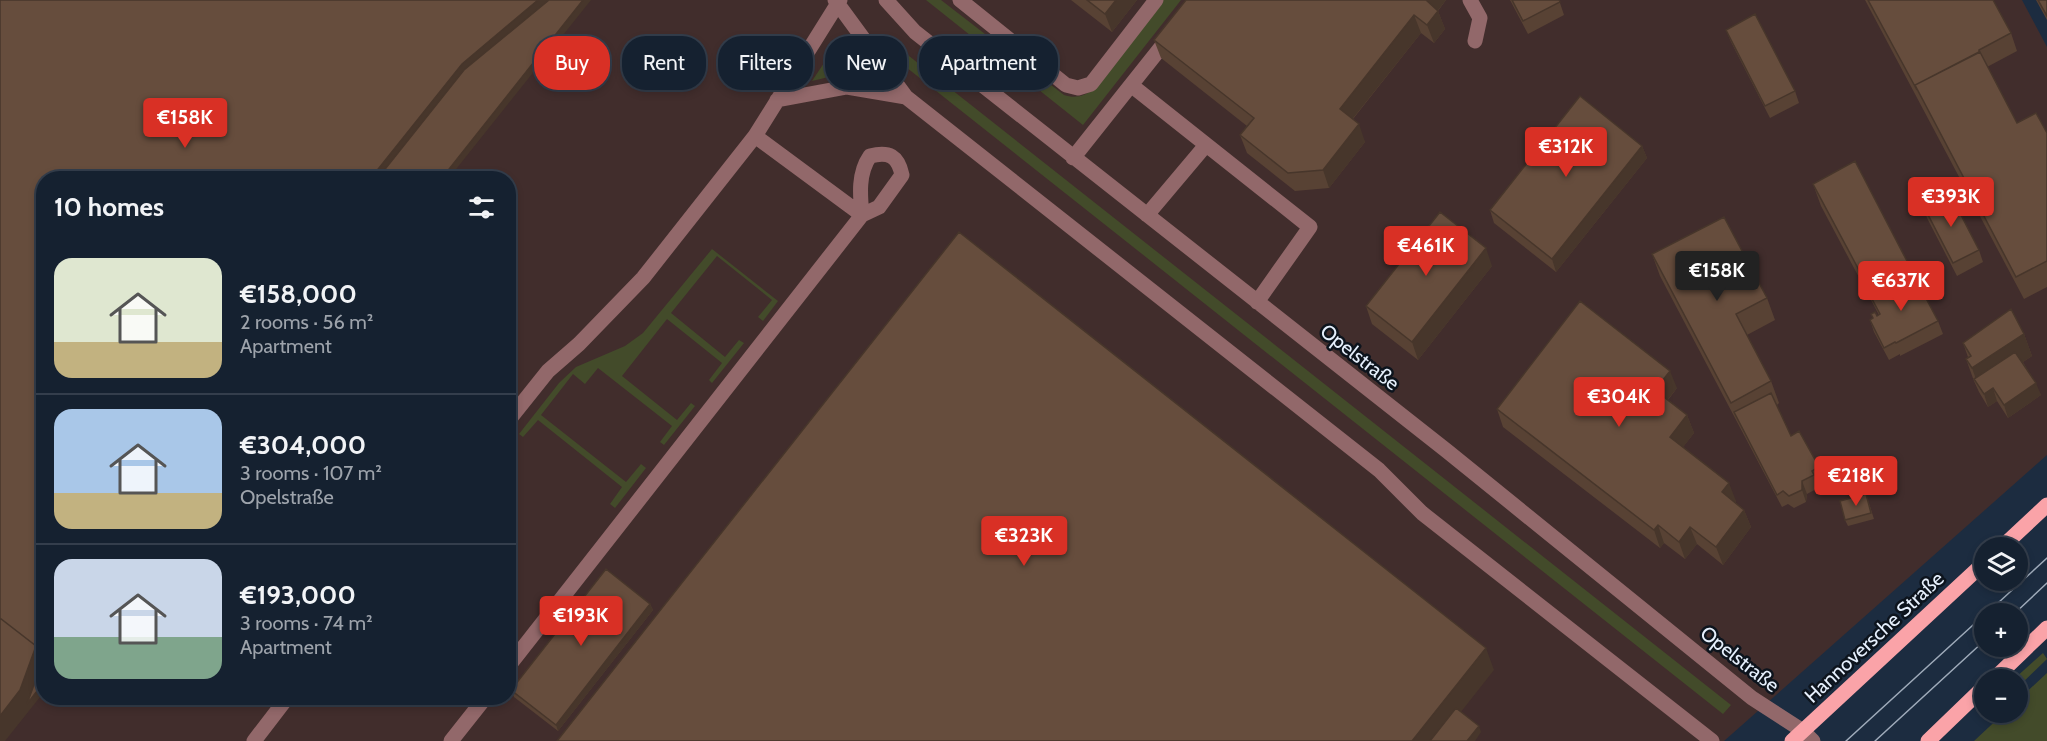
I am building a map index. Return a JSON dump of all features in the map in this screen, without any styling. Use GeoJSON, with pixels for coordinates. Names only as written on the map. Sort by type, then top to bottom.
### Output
{"type":"FeatureCollection","features":[{"type":"Feature","properties":{"kind":"main road"},"geometry":{"type":"LineString","coordinates":[[2013,537],[2047,505]]}},
{"type":"Feature","properties":{"kind":"main road","name":"Hannoversche Straße"},"geometry":{"type":"LineString","coordinates":[[1803,738],[1974,573]]}},
{"type":"Feature","properties":{"kind":"main road"},"geometry":{"type":"LineString","coordinates":[[2004,669],[2047,628]]}},
{"type":"Feature","properties":{"kind":"main road"},"geometry":{"type":"LineString","coordinates":[[1928,741],[1974,697]]}},
{"type":"Feature","properties":{"kind":"street","name":"Opelstraße"},"geometry":{"type":"LineString","coordinates":[[886,0],[915,32],[1491,487],[1803,738]]}},
{"type":"Feature","properties":{"kind":"street"},"geometry":{"type":"LineString","coordinates":[[960,0],[1066,85],[1078,88],[1091,84],[1156,0]]}},
{"type":"Feature","properties":{"kind":"street"},"geometry":{"type":"LineString","coordinates":[[1470,0],[1479,18],[1475,41]]}},
{"type":"Feature","properties":{"kind":"street"},"geometry":{"type":"LineString","coordinates":[[516,411],[548,371],[579,344],[643,278],[755,136],[838,1],[906,97],[1379,470],[1422,513],[1712,741]]}},
{"type":"Feature","properties":{"kind":"street"},"geometry":{"type":"LineString","coordinates":[[1074,158],[1178,26]]}},
{"type":"Feature","properties":{"kind":"street"},"geometry":{"type":"LineString","coordinates":[[1131,85],[1310,227],[1257,302]]}},
{"type":"Feature","properties":{"kind":"street"},"geometry":{"type":"LineString","coordinates":[[777,100],[848,87],[906,97]]}},
{"type":"Feature","properties":{"kind":"street"},"geometry":{"type":"LineString","coordinates":[[516,657],[862,215],[755,136]]}},
{"type":"Feature","properties":{"kind":"street"},"geometry":{"type":"LineString","coordinates":[[1147,216],[1206,145]]}},
{"type":"Feature","properties":{"kind":"street"},"geometry":{"type":"LineString","coordinates":[[254,741],[282,705]]}},
{"type":"Feature","properties":{"kind":"street"},"geometry":{"type":"LineString","coordinates":[[451,741],[479,705]]}},
{"type":"Feature","properties":{"kind":"shaded area"},"geometry":{"type":"Polygon","coordinates":[[[0,0],[2022,0],[2047,47],[2047,455],[1724,741],[0,741],[0,0]]]}},
{"type":"Feature","properties":{"kind":"green space"},"geometry":{"type":"Polygon","coordinates":[[[926,0],[941,0],[988,36],[971,36],[926,0]]]}},
{"type":"Feature","properties":{"kind":"green space"},"geometry":{"type":"Polygon","coordinates":[[[1163,0],[1181,0],[1083,125],[1039,90],[1058,90],[1072,97],[1084,95],[1095,88],[1163,0]]]}},
{"type":"Feature","properties":{"kind":"green space"},"geometry":{"type":"Polygon","coordinates":[[[907,54],[919,64],[919,77],[907,68],[907,54]]]}},
{"type":"Feature","properties":{"kind":"green space"},"geometry":{"type":"Polygon","coordinates":[[[825,62],[825,78],[813,80],[825,62]]]}},
{"type":"Feature","properties":{"kind":"green space"},"geometry":{"type":"Polygon","coordinates":[[[935,90],[952,90],[1731,705],[1723,714],[935,90]]]}},
{"type":"Feature","properties":{"kind":"green space"},"geometry":{"type":"Polygon","coordinates":[[[712,249],[778,301],[763,321],[758,317],[772,300],[717,256],[671,313],[725,357],[739,340],[744,343],[712,383],[709,380],[722,363],[667,319],[622,376],[677,420],[691,403],[695,406],[664,445],[660,442],[672,426],[598,368],[585,384],[573,374],[541,415],[626,482],[641,464],[646,468],[615,508],[610,504],[622,487],[538,420],[523,437],[519,434],[559,383],[576,367],[625,346],[643,333],[712,249]]]}},
{"type":"Feature","properties":{"kind":"green space"},"geometry":{"type":"Polygon","coordinates":[[[2043,653],[2047,659],[2028,677],[2028,669],[2025,669],[2043,653]]]}},
{"type":"Feature","properties":{"kind":"green space"},"geometry":{"type":"Polygon","coordinates":[[[2047,673],[2047,741],[1974,741],[1993,723],[2028,723],[2028,691],[2047,673]]]}},
{"type":"Feature","properties":{"kind":"building"},"geometry":{"type":"Polygon","coordinates":[[[0,0],[538,0],[462,64],[377,171],[36,171],[36,646],[0,618],[0,0]]]}},
{"type":"Feature","properties":{"kind":"building"},"geometry":{"type":"Polygon","coordinates":[[[549,0],[583,0],[554,36],[534,36],[534,62],[448,171],[384,171],[464,70],[549,0]]]}},
{"type":"Feature","properties":{"kind":"building"},"geometry":{"type":"Polygon","coordinates":[[[1087,0],[1116,0],[1105,14],[1087,0]]]}},
{"type":"Feature","properties":{"kind":"building"},"geometry":{"type":"Polygon","coordinates":[[[1186,0],[1426,0],[1438,11],[1427,25],[1414,15],[1340,109],[1359,124],[1323,170],[1288,173],[1240,135],[1254,118],[1154,40],[1186,0]]]}},
{"type":"Feature","properties":{"kind":"building"},"geometry":{"type":"Polygon","coordinates":[[[1512,0],[1559,0],[1560,2],[1523,21],[1512,0]]]}},
{"type":"Feature","properties":{"kind":"building"},"geometry":{"type":"Polygon","coordinates":[[[1868,0],[1993,0],[2011,33],[1915,85],[1917,90],[1868,0]]]}},
{"type":"Feature","properties":{"kind":"building"},"geometry":{"type":"Polygon","coordinates":[[[2038,0],[2047,0],[2047,16],[2038,0]]]}},
{"type":"Feature","properties":{"kind":"building"},"geometry":{"type":"Polygon","coordinates":[[[1755,14],[1795,91],[1765,106],[1726,30],[1755,14]]]}},
{"type":"Feature","properties":{"kind":"building"},"geometry":{"type":"Polygon","coordinates":[[[1980,52],[2017,123],[2036,113],[2047,133],[2047,261],[2016,277],[1915,85],[1980,52]]]}},
{"type":"Feature","properties":{"kind":"building"},"geometry":{"type":"Polygon","coordinates":[[[1580,96],[1642,146],[1552,259],[1490,210],[1580,96]]]}},
{"type":"Feature","properties":{"kind":"building"},"geometry":{"type":"Polygon","coordinates":[[[1855,161],[1909,265],[1868,287],[1813,184],[1855,161]]]}},
{"type":"Feature","properties":{"kind":"building"},"geometry":{"type":"Polygon","coordinates":[[[1949,192],[1979,250],[1953,263],[1923,205],[1949,192]]]}},
{"type":"Feature","properties":{"kind":"building"},"geometry":{"type":"Polygon","coordinates":[[[1440,212],[1486,248],[1412,342],[1366,306],[1440,212]]]}},
{"type":"Feature","properties":{"kind":"building"},"geometry":{"type":"Polygon","coordinates":[[[1724,217],[1767,298],[1736,314],[1771,381],[1731,403],[1652,254],[1724,217]]]}},
{"type":"Feature","properties":{"kind":"building"},"geometry":{"type":"Polygon","coordinates":[[[959,232],[1486,648],[1412,741],[557,741],[959,232]]]}},
{"type":"Feature","properties":{"kind":"building"},"geometry":{"type":"Polygon","coordinates":[[[1913,274],[1938,321],[1884,348],[1870,320],[1873,318],[1871,314],[1875,312],[1877,316],[1880,314],[1871,297],[1913,274]]]}},
{"type":"Feature","properties":{"kind":"building"},"geometry":{"type":"Polygon","coordinates":[[[1580,301],[1670,371],[1655,390],[1687,415],[1670,437],[1729,483],[1722,492],[1744,510],[1716,547],[1690,527],[1679,542],[1658,525],[1654,530],[1497,409],[1580,301]]]}},
{"type":"Feature","properties":{"kind":"building"},"geometry":{"type":"Polygon","coordinates":[[[2011,309],[2024,334],[1972,368],[1966,359],[1971,356],[1963,343],[2011,309]]]}},
{"type":"Feature","properties":{"kind":"building"},"geometry":{"type":"Polygon","coordinates":[[[2015,352],[2036,383],[2004,405],[1993,388],[1984,394],[1974,379],[2015,352]]]}},
{"type":"Feature","properties":{"kind":"building"},"geometry":{"type":"Polygon","coordinates":[[[1771,393],[1791,436],[1799,431],[1819,467],[1812,471],[1814,475],[1802,481],[1802,490],[1789,496],[1783,491],[1777,495],[1734,412],[1771,393]]]}},
{"type":"Feature","properties":{"kind":"building"},"geometry":{"type":"Polygon","coordinates":[[[1866,494],[1871,513],[1845,520],[1840,501],[1866,494]]]}},
{"type":"Feature","properties":{"kind":"building"},"geometry":{"type":"Polygon","coordinates":[[[606,569],[650,604],[556,725],[516,694],[516,684],[606,569]]]}},
{"type":"Feature","properties":{"kind":"building"},"geometry":{"type":"Polygon","coordinates":[[[0,618],[36,646],[20,690],[0,716],[0,618]]]}},
{"type":"Feature","properties":{"kind":"building"},"geometry":{"type":"Polygon","coordinates":[[[36,679],[36,692],[27,704],[36,679]]]}},
{"type":"Feature","properties":{"kind":"building"},"geometry":{"type":"Polygon","coordinates":[[[1456,708],[1479,726],[1467,741],[1430,741],[1456,708]]]}},
{"type":"Feature","properties":{"kind":"tram line"},"geometry":{"type":"LineString","coordinates":[[1998,603],[2047,558]]}},
{"type":"Feature","properties":{"kind":"tram line"},"geometry":{"type":"LineString","coordinates":[[2026,603],[2047,583]]}},
{"type":"Feature","properties":{"kind":"tram line"},"geometry":{"type":"LineString","coordinates":[[1846,741],[1974,624]]}},
{"type":"Feature","properties":{"kind":"tram line"},"geometry":{"type":"LineString","coordinates":[[1875,741],[1974,650]]}}]}
